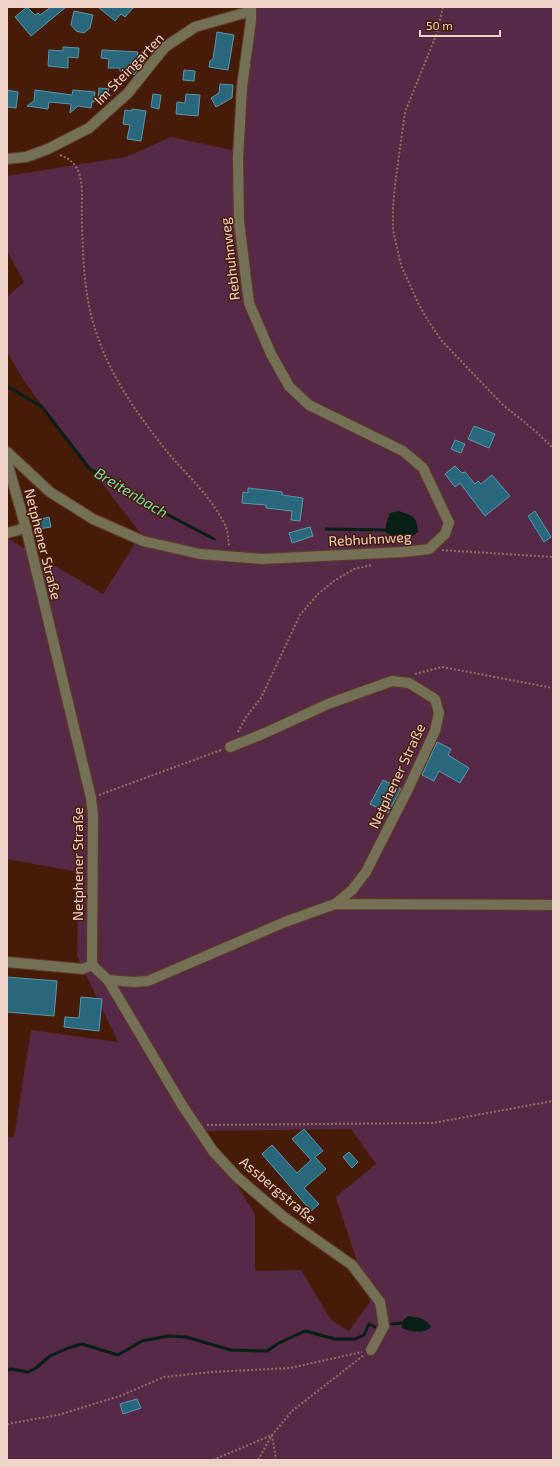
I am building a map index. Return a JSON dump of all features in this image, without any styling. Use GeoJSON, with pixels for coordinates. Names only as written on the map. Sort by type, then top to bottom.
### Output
{"type":"FeatureCollection","features":[{"type":"Feature","properties":{"kind":"street","name":"Im Steingarten"},"geometry":{"type":"LineString","coordinates":[[7,159],[26,157],[48,150],[89,128],[128,93],[165,47],[195,28],[251,9]]}},
{"type":"Feature","properties":{"kind":"street","name":"Rebhuhnweg"},"geometry":{"type":"LineString","coordinates":[[7,452],[50,492],[93,519],[142,541],[200,554],[262,559],[402,552],[429,549],[445,534],[449,523],[423,468],[402,450],[309,405],[290,386],[271,354],[249,303],[239,221],[238,158],[242,87],[251,9]]}},
{"type":"Feature","properties":{"kind":"street","name":"Netphener Straße"},"geometry":{"type":"LineString","coordinates":[[7,462],[26,528],[91,798],[93,816],[92,965]]}},
{"type":"Feature","properties":{"kind":"street"},"geometry":{"type":"LineString","coordinates":[[7,533],[26,528]]}},
{"type":"Feature","properties":{"kind":"street","name":"Netphener Straße"},"geometry":{"type":"LineString","coordinates":[[108,980],[134,982],[148,980],[285,922],[335,904],[352,890],[366,872],[409,787],[435,731],[439,713],[435,699],[409,682],[392,681],[328,704],[230,747]]}},
{"type":"Feature","properties":{"kind":"street","name":"Netphener Straße"},"geometry":{"type":"LineString","coordinates":[[335,904],[553,905]]}},
{"type":"Feature","properties":{"kind":"street"},"geometry":{"type":"LineString","coordinates":[[7,962],[83,969],[92,965],[108,980]]}},
{"type":"Feature","properties":{"kind":"street","name":"Assbergstraße"},"geometry":{"type":"LineString","coordinates":[[108,980],[182,1106],[213,1151],[237,1177],[285,1218],[352,1265],[380,1302],[384,1326],[371,1350]]}},
{"type":"Feature","properties":{"kind":"path"},"geometry":{"type":"LineString","coordinates":[[442,7],[437,33],[405,112],[393,207],[394,230],[401,265],[428,322],[442,341],[502,404],[553,448]]}},
{"type":"Feature","properties":{"kind":"path"},"geometry":{"type":"LineString","coordinates":[[48,150],[74,162],[79,173],[82,192],[83,254],[86,290],[97,335],[115,376],[141,418],[209,500],[225,524],[231,557]]}},
{"type":"Feature","properties":{"kind":"path","name":"Rebhuhnweg"},"geometry":{"type":"LineString","coordinates":[[429,549],[553,557]]}},
{"type":"Feature","properties":{"kind":"path"},"geometry":{"type":"LineString","coordinates":[[91,798],[230,747],[246,717],[261,698],[300,615],[318,594],[334,581],[354,569],[374,564]]}},
{"type":"Feature","properties":{"kind":"path"},"geometry":{"type":"LineString","coordinates":[[413,675],[442,667],[553,688]]}},
{"type":"Feature","properties":{"kind":"path"},"geometry":{"type":"LineString","coordinates":[[196,1125],[433,1123],[553,1101]]}},
{"type":"Feature","properties":{"kind":"path"},"geometry":{"type":"LineString","coordinates":[[7,1424],[58,1415],[120,1396],[164,1377],[212,1372],[290,1368],[371,1350]]}},
{"type":"Feature","properties":{"kind":"path"},"geometry":{"type":"LineString","coordinates":[[258,1460],[272,1435],[292,1411],[371,1350]]}},
{"type":"Feature","properties":{"kind":"path"},"geometry":{"type":"LineString","coordinates":[[213,1460],[272,1435]]}},
{"type":"Feature","properties":{"kind":"path"},"geometry":{"type":"LineString","coordinates":[[272,1435],[276,1460]]}},
{"type":"Feature","properties":{"kind":"shaded area"},"geometry":{"type":"Polygon","coordinates":[[[254,7],[553,7],[553,1460],[7,1460],[7,1137],[14,1137],[31,1030],[118,1042],[77,956],[79,872],[7,859],[7,538],[103,594],[141,534],[26,384],[7,352],[7,297],[24,282],[7,251],[7,176],[126,157],[171,137],[232,150],[243,63],[254,7]],[[351,1129],[203,1131],[255,1214],[255,1271],[301,1270],[331,1320],[349,1331],[370,1302],[336,1197],[376,1164],[351,1129]]]}},
{"type":"Feature","properties":{"kind":"shaded area"},"geometry":{"type":"Polygon","coordinates":[[[399,511],[413,517],[417,523],[418,532],[410,538],[396,537],[386,533],[386,524],[390,513],[399,511]]]}},
{"type":"Feature","properties":{"kind":"shaded area"},"geometry":{"type":"Polygon","coordinates":[[[408,1316],[421,1318],[431,1327],[425,1331],[417,1332],[402,1328],[403,1321],[408,1316]]]}},
{"type":"Feature","properties":{"kind":"building"},"geometry":{"type":"Polygon","coordinates":[[[27,7],[35,15],[38,13],[40,15],[51,7],[66,7],[31,36],[15,17],[27,7]]]}},
{"type":"Feature","properties":{"kind":"building"},"geometry":{"type":"Polygon","coordinates":[[[98,7],[134,7],[125,17],[121,14],[115,21],[98,7]]]}},
{"type":"Feature","properties":{"kind":"building"},"geometry":{"type":"Polygon","coordinates":[[[74,11],[93,15],[90,28],[84,33],[76,31],[71,25],[74,11]]]}},
{"type":"Feature","properties":{"kind":"building"},"geometry":{"type":"Polygon","coordinates":[[[217,32],[234,35],[228,70],[209,67],[210,61],[213,59],[217,32]]]}},
{"type":"Feature","properties":{"kind":"building"},"geometry":{"type":"Polygon","coordinates":[[[63,47],[79,48],[78,58],[68,57],[68,68],[48,66],[49,50],[63,51],[63,47]]]}},
{"type":"Feature","properties":{"kind":"building"},"geometry":{"type":"Polygon","coordinates":[[[102,50],[138,52],[137,61],[145,61],[134,75],[130,72],[120,71],[120,68],[108,68],[109,59],[101,58],[102,50]]]}},
{"type":"Feature","properties":{"kind":"building"},"geometry":{"type":"Polygon","coordinates":[[[184,70],[195,71],[194,81],[183,80],[184,70]]]}},
{"type":"Feature","properties":{"kind":"building"},"geometry":{"type":"Polygon","coordinates":[[[220,84],[233,85],[232,98],[216,107],[211,98],[219,93],[220,84]]]}},
{"type":"Feature","properties":{"kind":"building"},"geometry":{"type":"Polygon","coordinates":[[[99,88],[109,89],[107,99],[98,98],[99,88]]]}},
{"type":"Feature","properties":{"kind":"building"},"geometry":{"type":"Polygon","coordinates":[[[7,90],[18,92],[16,108],[7,107],[7,90]]]}},
{"type":"Feature","properties":{"kind":"building"},"geometry":{"type":"Polygon","coordinates":[[[35,90],[72,95],[73,90],[95,92],[94,102],[92,102],[91,108],[78,106],[70,113],[71,104],[49,102],[48,109],[27,106],[34,101],[35,90]]]}},
{"type":"Feature","properties":{"kind":"building"},"geometry":{"type":"Polygon","coordinates":[[[153,94],[161,95],[159,109],[151,107],[153,94]]]}},
{"type":"Feature","properties":{"kind":"building"},"geometry":{"type":"Polygon","coordinates":[[[186,94],[200,95],[198,116],[176,114],[177,102],[185,103],[186,94]]]}},
{"type":"Feature","properties":{"kind":"building"},"geometry":{"type":"Polygon","coordinates":[[[132,109],[146,111],[141,141],[127,139],[130,125],[123,124],[125,110],[132,111],[132,109]]]}},
{"type":"Feature","properties":{"kind":"building"},"geometry":{"type":"Polygon","coordinates":[[[474,426],[495,434],[489,448],[468,439],[474,426]]]}},
{"type":"Feature","properties":{"kind":"building"},"geometry":{"type":"Polygon","coordinates":[[[455,440],[465,444],[461,453],[451,449],[455,440]]]}},
{"type":"Feature","properties":{"kind":"building"},"geometry":{"type":"Polygon","coordinates":[[[455,466],[462,473],[465,472],[475,484],[478,481],[481,484],[492,475],[510,496],[485,516],[460,483],[455,487],[445,474],[455,466]]]}},
{"type":"Feature","properties":{"kind":"building"},"geometry":{"type":"Polygon","coordinates":[[[248,488],[282,492],[282,495],[303,498],[300,521],[291,520],[292,511],[266,508],[266,505],[242,503],[243,492],[248,493],[248,488]]]}},
{"type":"Feature","properties":{"kind":"building"},"geometry":{"type":"Polygon","coordinates":[[[535,511],[551,537],[544,542],[528,516],[535,511]]]}},
{"type":"Feature","properties":{"kind":"building"},"geometry":{"type":"Polygon","coordinates":[[[49,517],[51,527],[39,529],[37,520],[49,517]]]}},
{"type":"Feature","properties":{"kind":"building"},"geometry":{"type":"Polygon","coordinates":[[[310,527],[313,536],[292,543],[289,533],[310,527]]]}},
{"type":"Feature","properties":{"kind":"building"},"geometry":{"type":"Polygon","coordinates":[[[437,742],[451,749],[448,755],[469,768],[460,783],[439,771],[434,781],[422,775],[437,742]]]}},
{"type":"Feature","properties":{"kind":"building"},"geometry":{"type":"Polygon","coordinates":[[[383,780],[401,789],[388,813],[370,804],[383,780]]]}},
{"type":"Feature","properties":{"kind":"building"},"geometry":{"type":"Polygon","coordinates":[[[7,977],[57,981],[54,1016],[7,1012],[7,977]]]}},
{"type":"Feature","properties":{"kind":"building"},"geometry":{"type":"Polygon","coordinates":[[[81,997],[102,999],[99,1031],[64,1027],[65,1017],[79,1018],[81,997]]]}},
{"type":"Feature","properties":{"kind":"building"},"geometry":{"type":"Polygon","coordinates":[[[304,1129],[323,1151],[315,1157],[326,1169],[304,1188],[319,1204],[311,1211],[262,1154],[272,1145],[297,1173],[311,1160],[292,1139],[304,1129]]]}},
{"type":"Feature","properties":{"kind":"building"},"geometry":{"type":"Polygon","coordinates":[[[349,1152],[358,1162],[352,1168],[343,1157],[349,1152]]]}},
{"type":"Feature","properties":{"kind":"building"},"geometry":{"type":"Polygon","coordinates":[[[137,1399],[141,1408],[123,1414],[120,1404],[137,1399]]]}},
{"type":"Feature","properties":{"kind":"waterway","name":"Breitenbach"},"geometry":{"type":"LineString","coordinates":[[7,386],[42,407],[89,468],[153,507],[214,539]]}},
{"type":"Feature","properties":{"kind":"waterway","name":"Breitenbach"},"geometry":{"type":"LineString","coordinates":[[326,529],[386,530]]}},
{"type":"Feature","properties":{"kind":"waterway"},"geometry":{"type":"LineString","coordinates":[[392,1324],[401,1323]]}},
{"type":"Feature","properties":{"kind":"waterway"},"geometry":{"type":"LineString","coordinates":[[7,1370],[11,1369],[28,1372],[36,1368],[50,1356],[82,1344],[118,1355],[142,1341],[168,1336],[186,1337],[231,1350],[267,1351],[279,1343],[305,1331],[335,1339],[355,1339],[364,1335],[369,1324],[375,1327]]}}]}
